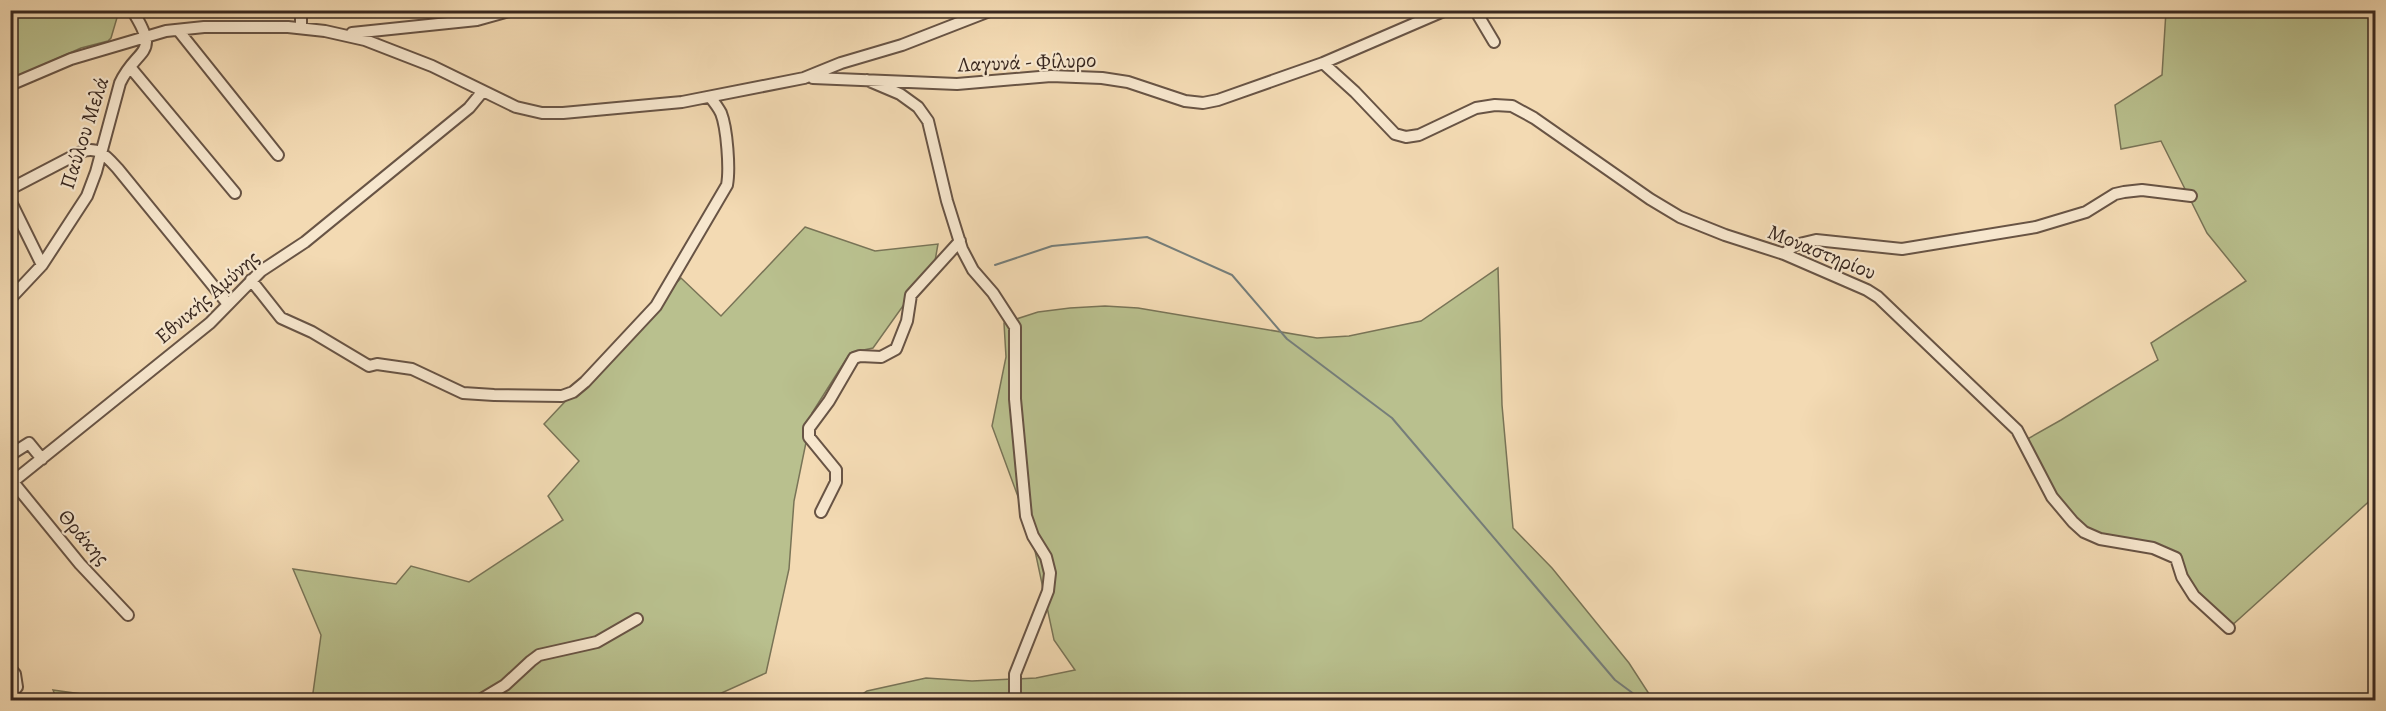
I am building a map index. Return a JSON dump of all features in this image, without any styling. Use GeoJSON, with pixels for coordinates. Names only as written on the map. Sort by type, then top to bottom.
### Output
{"type":"FeatureCollection","features":[{"type":"Feature","properties":{"kind":"street"},"geometry":{"type":"LineString","coordinates":[[132,10],[146,36]]}},
{"type":"Feature","properties":{"kind":"street"},"geometry":{"type":"LineString","coordinates":[[301,10],[301,28]]}},
{"type":"Feature","properties":{"kind":"street"},"geometry":{"type":"LineString","coordinates":[[342,34],[477,20],[513,10]]}},
{"type":"Feature","properties":{"kind":"street"},"geometry":{"type":"LineString","coordinates":[[10,85],[54,66],[146,36],[178,30],[229,26],[301,28],[342,34],[394,50],[522,109],[549,113],[682,102],[804,78],[841,63],[902,45],[993,10]]}},
{"type":"Feature","properties":{"kind":"street","name":"Λαγυνά - Φίλυρο"},"geometry":{"type":"LineString","coordinates":[[804,78],[957,84],[1051,76],[1102,78],[1128,82],[1175,99],[1203,103],[1218,100],[1323,63],[1446,10]]}},
{"type":"Feature","properties":{"kind":"street"},"geometry":{"type":"LineString","coordinates":[[1475,10],[1494,42]]}},
{"type":"Feature","properties":{"kind":"street"},"geometry":{"type":"LineString","coordinates":[[178,30],[278,155]]}},
{"type":"Feature","properties":{"kind":"street","name":"Παύλου Μελά"},"geometry":{"type":"LineString","coordinates":[[10,299],[42,265],[87,196],[117,89],[130,67],[144,52],[146,36]]}},
{"type":"Feature","properties":{"kind":"street","name":"Μοναστηρίου"},"geometry":{"type":"LineString","coordinates":[[1323,63],[1355,92],[1395,134],[1406,137],[1419,135],[1476,108],[1495,105],[1512,106],[1534,118],[1663,208],[1725,235],[1784,254],[1855,284],[1878,297],[2017,430],[2052,497],[2073,522],[2084,532],[2100,539],[2153,548],[2176,558],[2182,577],[2194,597],[2229,628]]}},
{"type":"Feature","properties":{"kind":"street"},"geometry":{"type":"LineString","coordinates":[[130,67],[235,194]]}},
{"type":"Feature","properties":{"kind":"street"},"geometry":{"type":"LineString","coordinates":[[867,80],[900,94],[918,107],[928,121],[946,201],[962,249],[973,270],[993,293],[1015,327],[1015,399],[1026,516],[1033,537],[1046,557],[1050,573],[1048,591],[1015,674],[1016,700]]}},
{"type":"Feature","properties":{"kind":"street","name":"Εθνικής Αμύνης"},"geometry":{"type":"LineString","coordinates":[[12,483],[210,323],[251,280],[300,246],[360,199],[469,108],[483,91]]}},
{"type":"Feature","properties":{"kind":"street"},"geometry":{"type":"LineString","coordinates":[[251,280],[280,318],[312,332],[369,366],[377,364],[412,369],[463,393],[562,396],[585,382],[656,306],[727,184],[729,176],[724,124],[719,109],[710,97]]}},
{"type":"Feature","properties":{"kind":"street"},"geometry":{"type":"LineString","coordinates":[[10,189],[81,152],[92,149],[101,152],[125,177],[228,304]]}},
{"type":"Feature","properties":{"kind":"street"},"geometry":{"type":"LineString","coordinates":[[1784,254],[1795,245],[1816,240],[1902,249],[2036,227],[2086,212],[2115,194],[2124,192],[2142,190],[2191,196]]}},
{"type":"Feature","properties":{"kind":"street"},"geometry":{"type":"LineString","coordinates":[[10,200],[42,265]]}},
{"type":"Feature","properties":{"kind":"street"},"geometry":{"type":"LineString","coordinates":[[821,512],[836,482],[836,470],[809,437],[809,428],[829,401],[854,358],[881,357],[896,349],[908,321],[911,295],[960,241]]}},
{"type":"Feature","properties":{"kind":"street"},"geometry":{"type":"LineString","coordinates":[[10,455],[29,443],[42,459]]}},
{"type":"Feature","properties":{"kind":"street","name":"Θράκης"},"geometry":{"type":"LineString","coordinates":[[12,483],[80,564],[128,615]]}},
{"type":"Feature","properties":{"kind":"street"},"geometry":{"type":"LineString","coordinates":[[480,700],[506,685],[539,655],[597,642],[637,619]]}},
{"type":"Feature","properties":{"kind":"street"},"geometry":{"type":"LineString","coordinates":[[10,668],[17,681],[17,687],[10,693]]}},
{"type":"Feature","properties":{"kind":"green space"},"geometry":{"type":"Polygon","coordinates":[[[11,10],[119,11],[108,41],[81,48],[11,79],[11,10]]]}},
{"type":"Feature","properties":{"kind":"green space"},"geometry":{"type":"Polygon","coordinates":[[[2166,11],[2375,11],[2375,496],[2229,628],[2194,596],[2175,557],[2100,539],[2073,522],[2024,441],[2158,360],[2151,343],[2246,281],[2207,233],[2161,141],[2121,149],[2115,105],[2162,75],[2166,11]]]}},
{"type":"Feature","properties":{"kind":"green space"},"geometry":{"type":"Polygon","coordinates":[[[805,227],[875,251],[938,244],[935,261],[873,348],[850,353],[812,413],[794,501],[789,569],[766,673],[706,700],[312,700],[321,635],[293,569],[396,584],[411,566],[469,582],[563,520],[548,496],[579,461],[544,424],[681,278],[721,316],[805,227]]]}},
{"type":"Feature","properties":{"kind":"green space"},"geometry":{"type":"Polygon","coordinates":[[[1498,268],[1502,405],[1513,528],[1552,568],[1629,663],[1653,700],[854,700],[867,691],[926,678],[972,681],[1036,678],[1075,670],[1054,640],[1031,532],[992,426],[1006,357],[1004,323],[1038,312],[1105,306],[1138,308],[1317,338],[1349,336],[1421,321],[1498,268]]]}},
{"type":"Feature","properties":{"kind":"green space"},"geometry":{"type":"Polygon","coordinates":[[[53,690],[125,700],[57,700],[53,690]]]}},
{"type":"Feature","properties":{"kind":"waterway"},"geometry":{"type":"LineString","coordinates":[[995,265],[1052,246],[1147,237],[1232,275],[1287,339],[1392,418],[1615,680],[1642,700]]}}]}
